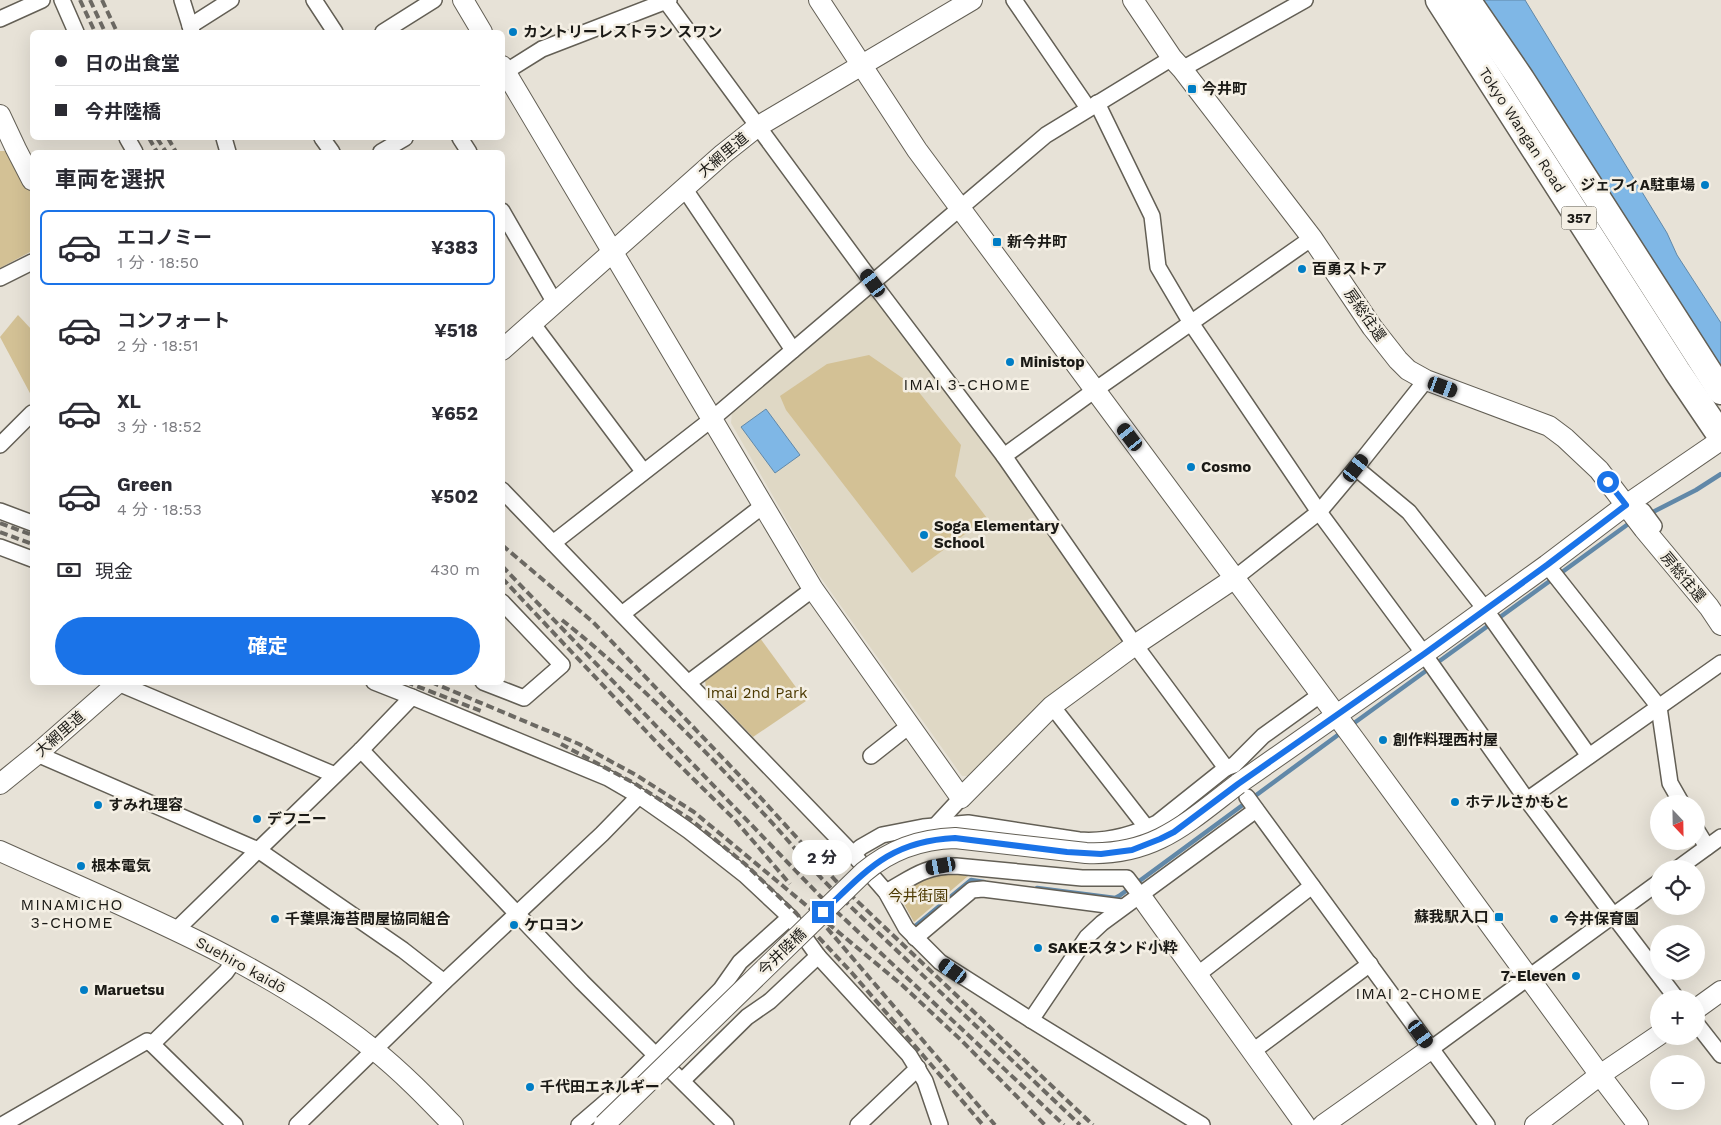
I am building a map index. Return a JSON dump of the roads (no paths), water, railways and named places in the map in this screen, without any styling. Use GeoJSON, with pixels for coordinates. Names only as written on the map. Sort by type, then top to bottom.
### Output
{"type":"FeatureCollection","features":[{"type":"Feature","properties":{"kind":"highway","name":"Tokyo Wangan Road"},"geometry":{"type":"LineString","coordinates":[[1439,0],[1671,363],[1721,436]]}},
{"type":"Feature","properties":{"kind":"highway","name":"Tokyo Wangan Road"},"geometry":{"type":"LineString","coordinates":[[1467,0],[1521,79],[1721,390]]}},
{"type":"Feature","properties":{"kind":"street"},"geometry":{"type":"LineString","coordinates":[[0,20],[42,0]]}},
{"type":"Feature","properties":{"kind":"street"},"geometry":{"type":"LineString","coordinates":[[62,0],[75,30]]}},
{"type":"Feature","properties":{"kind":"street"},"geometry":{"type":"LineString","coordinates":[[182,0],[191,29],[231,0]]}},
{"type":"Feature","properties":{"kind":"street"},"geometry":{"type":"LineString","coordinates":[[314,0],[334,30]]}},
{"type":"Feature","properties":{"kind":"street"},"geometry":{"type":"LineString","coordinates":[[387,30],[434,0]]}},
{"type":"Feature","properties":{"kind":"street"},"geometry":{"type":"LineString","coordinates":[[463,0],[481,30]]}},
{"type":"Feature","properties":{"kind":"street"},"geometry":{"type":"LineString","coordinates":[[505,69],[542,49],[667,0],[757,127],[1004,456],[1135,645],[1488,1125]]}},
{"type":"Feature","properties":{"kind":"street"},"geometry":{"type":"LineString","coordinates":[[819,0],[917,150],[1638,1125]]}},
{"type":"Feature","properties":{"kind":"street","name":"大網里道"},"geometry":{"type":"LineString","coordinates":[[505,347],[684,188],[757,127],[972,0]]}},
{"type":"Feature","properties":{"kind":"street"},"geometry":{"type":"LineString","coordinates":[[1014,0],[1092,105],[1152,216],[1158,266],[1191,323],[1319,512],[1424,654],[1527,800],[1671,990]]}},
{"type":"Feature","properties":{"kind":"street","name":"房総往還"},"geometry":{"type":"LineString","coordinates":[[1134,0],[1177,63],[1312,238],[1372,327],[1398,360],[1408,370],[1426,380],[1549,426],[1565,438],[1599,470],[1642,518],[1721,625]]}},
{"type":"Feature","properties":{"kind":"street"},"geometry":{"type":"LineString","coordinates":[[553,543],[642,471],[712,419],[1046,134],[1092,105],[1177,63],[1281,6],[1305,0]]}},
{"type":"Feature","properties":{"kind":"street"},"geometry":{"type":"LineString","coordinates":[[505,72],[813,589],[961,798]]}},
{"type":"Feature","properties":{"kind":"street"},"geometry":{"type":"LineString","coordinates":[[0,115],[6,144],[30,177]]}},
{"type":"Feature","properties":{"kind":"street"},"geometry":{"type":"LineString","coordinates":[[384,150],[402,140]]}},
{"type":"Feature","properties":{"kind":"street"},"geometry":{"type":"LineString","coordinates":[[684,188],[793,350]]}},
{"type":"Feature","properties":{"kind":"street"},"geometry":{"type":"LineString","coordinates":[[505,217],[555,303]]}},
{"type":"Feature","properties":{"kind":"street"},"geometry":{"type":"LineString","coordinates":[[1004,456],[1312,238]]}},
{"type":"Feature","properties":{"kind":"street"},"geometry":{"type":"LineString","coordinates":[[0,278],[30,263]]}},
{"type":"Feature","properties":{"kind":"street"},"geometry":{"type":"LineString","coordinates":[[532,323],[642,471]]}},
{"type":"Feature","properties":{"kind":"street"},"geometry":{"type":"LineString","coordinates":[[935,826],[1052,706],[1135,645],[1235,578],[1319,512],[1426,380]]}},
{"type":"Feature","properties":{"kind":"street"},"geometry":{"type":"LineString","coordinates":[[0,445],[30,415]]}},
{"type":"Feature","properties":{"kind":"street","name":"今井陸橋"},"geometry":{"type":"LineString","coordinates":[[604,1125],[864,872],[888,855],[914,844],[940,838],[1101,854],[1132,850],[1174,832],[1244,793],[1336,716],[1547,565],[1642,518],[1721,440]]}},
{"type":"Feature","properties":{"kind":"street"},"geometry":{"type":"LineString","coordinates":[[1356,468],[1409,512],[1485,609],[1589,756]]}},
{"type":"Feature","properties":{"kind":"street"},"geometry":{"type":"LineString","coordinates":[[505,493],[854,854],[886,892],[906,928],[940,962],[1202,1125]]}},
{"type":"Feature","properties":{"kind":"street"},"geometry":{"type":"LineString","coordinates":[[622,614],[764,505]]}},
{"type":"Feature","properties":{"kind":"street"},"geometry":{"type":"LineString","coordinates":[[0,512],[30,522]]}},
{"type":"Feature","properties":{"kind":"street"},"geometry":{"type":"LineString","coordinates":[[0,547],[30,558]]}},
{"type":"Feature","properties":{"kind":"street"},"geometry":{"type":"LineString","coordinates":[[1547,565],[1659,707],[1670,783],[1677,795]]}},
{"type":"Feature","properties":{"kind":"street"},"geometry":{"type":"LineString","coordinates":[[688,683],[813,589]]}},
{"type":"Feature","properties":{"kind":"street"},"geometry":{"type":"LineString","coordinates":[[491,685],[524,698],[562,665],[505,605]]}},
{"type":"Feature","properties":{"kind":"street"},"geometry":{"type":"LineString","coordinates":[[1527,800],[1721,662]]}},
{"type":"Feature","properties":{"kind":"street","name":"大網里道"},"geometry":{"type":"LineString","coordinates":[[0,784],[116,685]]}},
{"type":"Feature","properties":{"kind":"street"},"geometry":{"type":"LineString","coordinates":[[123,685],[335,775]]}},
{"type":"Feature","properties":{"kind":"street"},"geometry":{"type":"LineString","coordinates":[[382,685],[608,778],[639,796],[689,831],[744,875],[790,917],[818,956],[909,1055],[925,1081],[940,1125]]}},
{"type":"Feature","properties":{"kind":"street"},"geometry":{"type":"LineString","coordinates":[[1244,793],[1234,765],[1263,736],[1320,695]]}},
{"type":"Feature","properties":{"kind":"street"},"geometry":{"type":"LineString","coordinates":[[176,930],[412,697]]}},
{"type":"Feature","properties":{"kind":"street"},"geometry":{"type":"LineString","coordinates":[[1052,706],[1147,828]]}},
{"type":"Feature","properties":{"kind":"street"},"geometry":{"type":"LineString","coordinates":[[871,756],[909,726]]}},
{"type":"Feature","properties":{"kind":"street"},"geometry":{"type":"LineString","coordinates":[[360,750],[582,982],[726,1125]]}},
{"type":"Feature","properties":{"kind":"street"},"geometry":{"type":"LineString","coordinates":[[37,754],[258,850],[403,950],[444,982]]}},
{"type":"Feature","properties":{"kind":"street"},"geometry":{"type":"LineString","coordinates":[[854,854],[872,840],[889,838],[935,826],[968,823],[1089,841],[1117,837],[1147,828],[1167,816],[1244,793]]}},
{"type":"Feature","properties":{"kind":"street"},"geometry":{"type":"LineString","coordinates":[[1031,1020],[1087,937],[1102,922],[1140,896],[1244,793]]}},
{"type":"Feature","properties":{"kind":"street"},"geometry":{"type":"LineString","coordinates":[[297,1125],[444,982],[602,834],[639,796]]}},
{"type":"Feature","properties":{"kind":"street"},"geometry":{"type":"LineString","coordinates":[[1689,860],[1721,837]]}},
{"type":"Feature","properties":{"kind":"street","name":"Suehiro kaidō"},"geometry":{"type":"LineString","coordinates":[[0,851],[176,930],[235,960],[304,1000],[374,1050],[431,1102],[453,1125]]}},
{"type":"Feature","properties":{"kind":"street"},"geometry":{"type":"LineString","coordinates":[[886,892],[913,872],[941,866],[998,869],[1082,878],[1127,878],[1305,1125]]}},
{"type":"Feature","properties":{"kind":"street"},"geometry":{"type":"LineString","coordinates":[[994,890],[998,869]]}},
{"type":"Feature","properties":{"kind":"street"},"geometry":{"type":"LineString","coordinates":[[1063,898],[1082,878]]}},
{"type":"Feature","properties":{"kind":"street"},"geometry":{"type":"LineString","coordinates":[[1198,975],[1312,886]]}},
{"type":"Feature","properties":{"kind":"street"},"geometry":{"type":"LineString","coordinates":[[1323,1125],[1650,888]]}},
{"type":"Feature","properties":{"kind":"street"},"geometry":{"type":"LineString","coordinates":[[915,938],[972,890],[994,890],[1122,907]]}},
{"type":"Feature","properties":{"kind":"street"},"geometry":{"type":"LineString","coordinates":[[579,1125],[628,1083],[790,917]]}},
{"type":"Feature","properties":{"kind":"street"},"geometry":{"type":"LineString","coordinates":[[682,1080],[763,1002],[818,956]]}},
{"type":"Feature","properties":{"kind":"street"},"geometry":{"type":"LineString","coordinates":[[152,1044],[226,972],[235,960]]}},
{"type":"Feature","properties":{"kind":"street"},"geometry":{"type":"LineString","coordinates":[[1253,1051],[1370,964]]}},
{"type":"Feature","properties":{"kind":"street"},"geometry":{"type":"LineString","coordinates":[[1705,1002],[1721,992]]}},
{"type":"Feature","properties":{"kind":"street"},"geometry":{"type":"LineString","coordinates":[[1705,1035],[1721,1055]]}},
{"type":"Feature","properties":{"kind":"street"},"geometry":{"type":"LineString","coordinates":[[2,1125],[21,1120],[147,1041],[228,1123]]}},
{"type":"Feature","properties":{"kind":"street"},"geometry":{"type":"LineString","coordinates":[[1535,1125],[1650,1041]]}},
{"type":"Feature","properties":{"kind":"street"},"geometry":{"type":"LineString","coordinates":[[858,1125],[918,1068]]}},
{"type":"Feature","properties":{"kind":"water"},"geometry":{"type":"Polygon","coordinates":[[[1481,0],[1525,0],[1667,233],[1677,255],[1721,323],[1721,376],[1481,0]]]}},
{"type":"Feature","properties":{"kind":"water"},"geometry":{"type":"Polygon","coordinates":[[[766,409],[800,455],[775,473],[741,427],[766,409]]]}},
{"type":"Feature","properties":{"kind":"waterway"},"geometry":{"type":"LineString","coordinates":[[1649,514],[1696,490],[1721,474]]}},
{"type":"Feature","properties":{"kind":"waterway"},"geometry":{"type":"LineString","coordinates":[[1350,726],[1631,522]]}},
{"type":"Feature","properties":{"kind":"waterway"},"geometry":{"type":"LineString","coordinates":[[1037,888],[1115,898],[1119,896],[1342,732]]}},
{"type":"Feature","properties":{"kind":"waterway"},"geometry":{"type":"LineString","coordinates":[[913,928],[971,880],[984,882]]}},
{"type":"Feature","properties":{"kind":"railway"},"geometry":{"type":"LineString","coordinates":[[80,0],[94,30]]}},
{"type":"Feature","properties":{"kind":"railway"},"geometry":{"type":"LineString","coordinates":[[90,0],[104,30]]}},
{"type":"Feature","properties":{"kind":"railway"},"geometry":{"type":"LineString","coordinates":[[102,0],[116,30]]}},
{"type":"Feature","properties":{"kind":"railway"},"geometry":{"type":"LineString","coordinates":[[150,140],[156,150]]}},
{"type":"Feature","properties":{"kind":"railway"},"geometry":{"type":"LineString","coordinates":[[158,140],[165,150]]}},
{"type":"Feature","properties":{"kind":"railway"},"geometry":{"type":"LineString","coordinates":[[169,140],[175,150]]}},
{"type":"Feature","properties":{"kind":"railway"},"geometry":{"type":"LineString","coordinates":[[0,523],[30,534]]}},
{"type":"Feature","properties":{"kind":"railway"},"geometry":{"type":"LineString","coordinates":[[0,532],[30,543]]}},
{"type":"Feature","properties":{"kind":"railway"},"geometry":{"type":"LineString","coordinates":[[505,548],[593,622],[760,797],[836,881],[1093,1125]]}},
{"type":"Feature","properties":{"kind":"railway"},"geometry":{"type":"LineString","coordinates":[[505,569],[820,896],[1064,1125]]}},
{"type":"Feature","properties":{"kind":"railway"},"geometry":{"type":"LineString","coordinates":[[505,581],[661,747],[735,820],[790,884]]}},
{"type":"Feature","properties":{"kind":"railway"},"geometry":{"type":"LineString","coordinates":[[562,620],[615,665],[691,737],[830,887],[1080,1125]]}},
{"type":"Feature","properties":{"kind":"railway"},"geometry":{"type":"LineString","coordinates":[[414,685],[481,711]]}},
{"type":"Feature","properties":{"kind":"railway"},"geometry":{"type":"LineString","coordinates":[[438,685],[579,744],[636,775],[694,812],[902,985],[962,1041],[1045,1125]]}},
{"type":"Feature","properties":{"kind":"railway"},"geometry":{"type":"LineString","coordinates":[[561,744],[634,783],[690,819],[745,864],[796,913],[852,973],[983,1125]]}},
{"type":"Feature","properties":{"kind":"railway"},"geometry":{"type":"LineString","coordinates":[[827,928],[995,1125]]}},
{"type":"Feature","properties":{"kind":"place","name":"カントリーレストラン スワン"},"geometry":{"type":"Point","coordinates":[513,32]}},
{"type":"Feature","properties":{"kind":"place","name":"今井町"},"geometry":{"type":"Point","coordinates":[1192,89]}},
{"type":"Feature","properties":{"kind":"place","name":"ジェフィA駐車場"},"geometry":{"type":"Point","coordinates":[1705,185]}},
{"type":"Feature","properties":{"kind":"place","name":"新今井町"},"geometry":{"type":"Point","coordinates":[997,242]}},
{"type":"Feature","properties":{"kind":"place","name":"百勇ストア"},"geometry":{"type":"Point","coordinates":[1302,269]}},
{"type":"Feature","properties":{"kind":"place","name":"Ministop"},"geometry":{"type":"Point","coordinates":[1010,362]}},
{"type":"Feature","properties":{"kind":"place","name":"Cosmo"},"geometry":{"type":"Point","coordinates":[1191,467]}},
{"type":"Feature","properties":{"kind":"place","name":"Soga Elementary School"},"geometry":{"type":"Point","coordinates":[924,535]}},
{"type":"Feature","properties":{"kind":"place","name":"創作料理西村屋"},"geometry":{"type":"Point","coordinates":[1383,740]}},
{"type":"Feature","properties":{"kind":"place","name":"ホテルさかもと"},"geometry":{"type":"Point","coordinates":[1455,802]}},
{"type":"Feature","properties":{"kind":"place","name":"すみれ理容"},"geometry":{"type":"Point","coordinates":[98,805]}},
{"type":"Feature","properties":{"kind":"place","name":"デフニー"},"geometry":{"type":"Point","coordinates":[257,819]}},
{"type":"Feature","properties":{"kind":"place","name":"根本電気"},"geometry":{"type":"Point","coordinates":[81,866]}},
{"type":"Feature","properties":{"kind":"place","name":"蘇我駅入口"},"geometry":{"type":"Point","coordinates":[1499,917]}},
{"type":"Feature","properties":{"kind":"place","name":"千葉県海苔問屋協同組合"},"geometry":{"type":"Point","coordinates":[275,919]}},
{"type":"Feature","properties":{"kind":"place","name":"今井保育園"},"geometry":{"type":"Point","coordinates":[1554,919]}},
{"type":"Feature","properties":{"kind":"place","name":"ケロヨン"},"geometry":{"type":"Point","coordinates":[514,925]}},
{"type":"Feature","properties":{"kind":"place","name":"SAKEスタンド小粋"},"geometry":{"type":"Point","coordinates":[1038,948]}},
{"type":"Feature","properties":{"kind":"place","name":"7-Eleven"},"geometry":{"type":"Point","coordinates":[1576,976]}},
{"type":"Feature","properties":{"kind":"place","name":"Maruetsu"},"geometry":{"type":"Point","coordinates":[84,990]}},
{"type":"Feature","properties":{"kind":"place","name":"千代田エネルギー"},"geometry":{"type":"Point","coordinates":[530,1087]}},
{"type":"Feature","properties":{"kind":"district","name":"IMAI 3-CHOME"},"geometry":{"type":"Point","coordinates":[967,384]}},
{"type":"Feature","properties":{"kind":"district","name":"MINAMICHO 3-CHOME"},"geometry":{"type":"Point","coordinates":[72,913]}},
{"type":"Feature","properties":{"kind":"district","name":"IMAI 2-CHOME"},"geometry":{"type":"Point","coordinates":[1419,993]}},
{"type":"Feature","properties":{"kind":"park label","name":"Imai 2nd Park"},"geometry":{"type":"Point","coordinates":[757,693]}},
{"type":"Feature","properties":{"kind":"park label","name":"今井街園"},"geometry":{"type":"Point","coordinates":[918,896]}}]}
